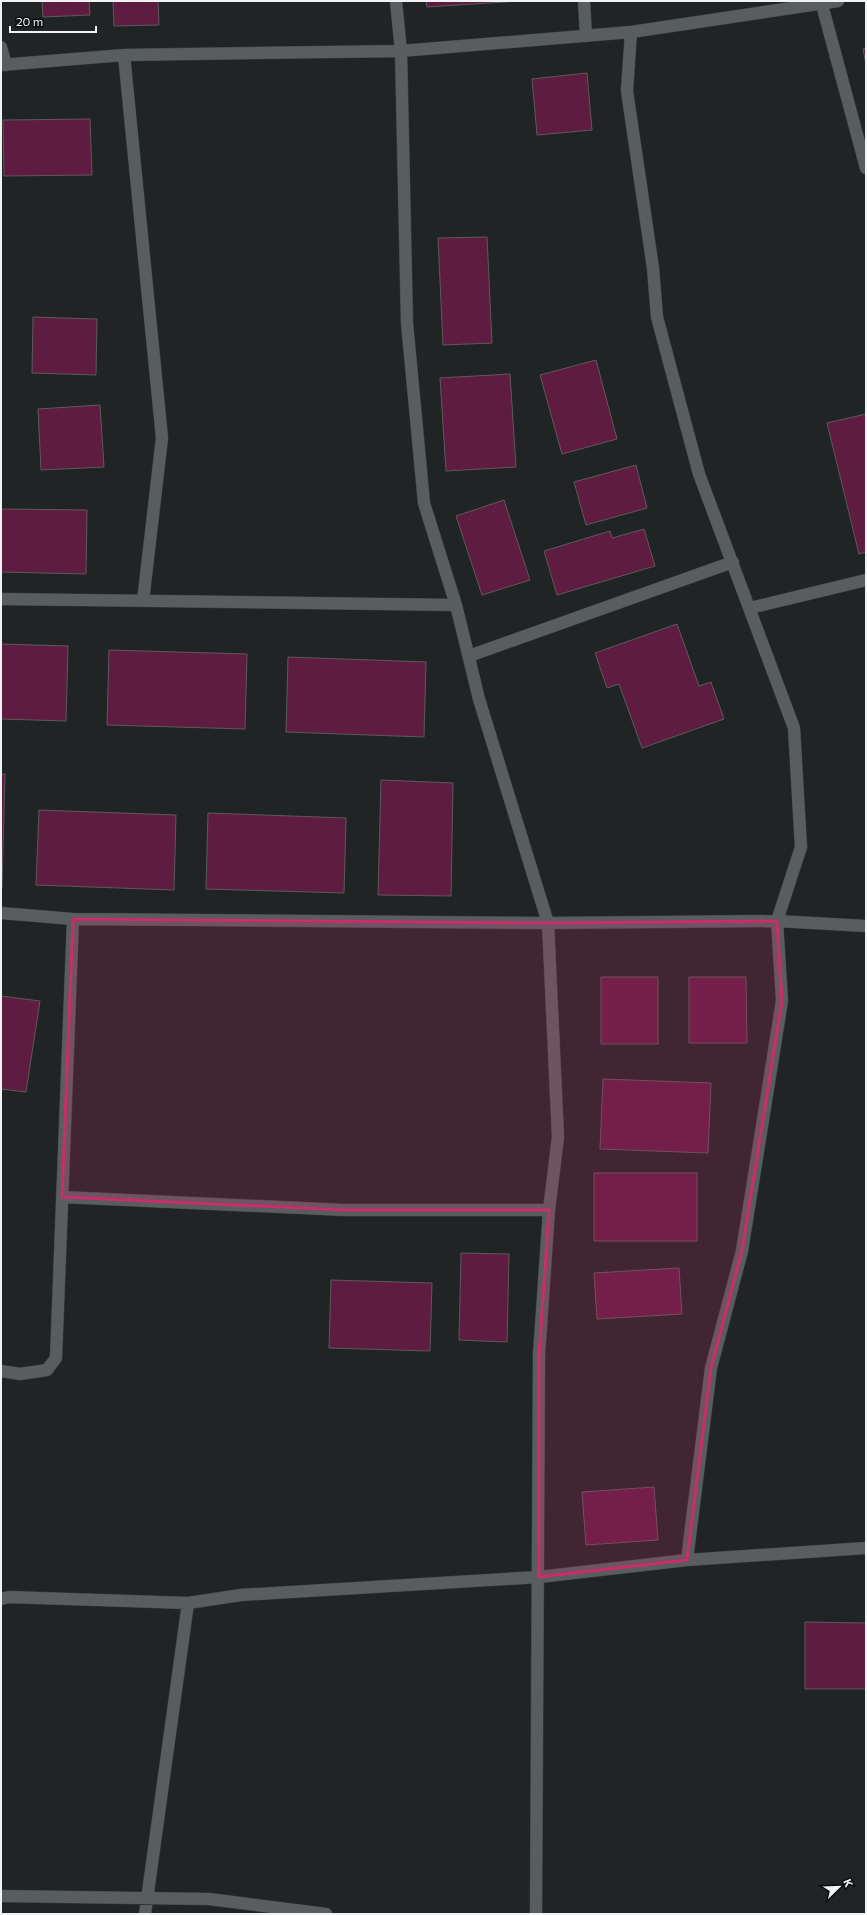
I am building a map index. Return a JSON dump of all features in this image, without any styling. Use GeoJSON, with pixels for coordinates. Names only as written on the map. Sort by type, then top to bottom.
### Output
{"type":"FeatureCollection","features":[{"type":"Feature","properties":{"kind":"street"},"geometry":{"type":"LineString","coordinates":[[396,1],[401,51],[407,323],[424,503],[456,605],[479,699],[548,923],[558,1137],[549,1210],[539,1355],[536,1914]]}},
{"type":"Feature","properties":{"kind":"street"},"geometry":{"type":"LineString","coordinates":[[584,1],[586,36]]}},
{"type":"Feature","properties":{"kind":"street"},"geometry":{"type":"LineString","coordinates":[[1,47],[4,65],[124,55],[401,51],[630,32],[821,2],[838,1]]}},
{"type":"Feature","properties":{"kind":"street"},"geometry":{"type":"LineString","coordinates":[[821,2],[866,168]]}},
{"type":"Feature","properties":{"kind":"street"},"geometry":{"type":"LineString","coordinates":[[630,32],[626,91],[653,268],[657,317],[699,474],[794,728],[801,846],[777,921],[782,1001],[742,1251],[711,1368],[687,1560]]}},
{"type":"Feature","properties":{"kind":"street"},"geometry":{"type":"LineString","coordinates":[[124,55],[162,438],[143,601]]}},
{"type":"Feature","properties":{"kind":"street"},"geometry":{"type":"LineString","coordinates":[[469,656],[733,562]]}},
{"type":"Feature","properties":{"kind":"street"},"geometry":{"type":"LineString","coordinates":[[750,608],[866,580]]}},
{"type":"Feature","properties":{"kind":"street"},"geometry":{"type":"LineString","coordinates":[[1,599],[456,605]]}},
{"type":"Feature","properties":{"kind":"street"},"geometry":{"type":"LineString","coordinates":[[1,913],[73,919],[548,923],[777,921],[866,926]]}},
{"type":"Feature","properties":{"kind":"street"},"geometry":{"type":"LineString","coordinates":[[1,1371],[20,1374],[47,1370],[56,1358],[73,919]]}},
{"type":"Feature","properties":{"kind":"street"},"geometry":{"type":"LineString","coordinates":[[62,1197],[344,1210],[549,1210]]}},
{"type":"Feature","properties":{"kind":"street"},"geometry":{"type":"LineString","coordinates":[[1,1599],[9,1597],[188,1603],[241,1594],[539,1577],[687,1560],[866,1548]]}},
{"type":"Feature","properties":{"kind":"street"},"geometry":{"type":"LineString","coordinates":[[145,1914],[188,1603]]}},
{"type":"Feature","properties":{"kind":"street"},"geometry":{"type":"LineString","coordinates":[[1,1896],[209,1899],[326,1914]]}},
{"type":"Feature","properties":{"kind":"highlighted area"},"geometry":{"type":"Polygon","coordinates":[[[73,919],[548,923],[777,921],[782,1001],[742,1251],[711,1368],[687,1560],[539,1577],[539,1355],[549,1210],[344,1210],[62,1197],[73,919]]]}},
{"type":"Feature","properties":{"kind":"building"},"geometry":{"type":"Polygon","coordinates":[[[42,1],[89,1],[90,15],[43,17],[42,1]]]}},
{"type":"Feature","properties":{"kind":"building"},"geometry":{"type":"Polygon","coordinates":[[[113,1],[158,1],[159,25],[114,26],[113,1]]]}},
{"type":"Feature","properties":{"kind":"building"},"geometry":{"type":"Polygon","coordinates":[[[426,1],[520,1],[427,7],[426,1]]]}},
{"type":"Feature","properties":{"kind":"building"},"geometry":{"type":"Polygon","coordinates":[[[866,48],[866,64],[863,49],[866,48]]]}},
{"type":"Feature","properties":{"kind":"building"},"geometry":{"type":"Polygon","coordinates":[[[587,73],[592,130],[537,135],[532,79],[587,73]]]}},
{"type":"Feature","properties":{"kind":"building"},"geometry":{"type":"Polygon","coordinates":[[[90,119],[92,175],[4,176],[3,120],[90,119]]]}},
{"type":"Feature","properties":{"kind":"building"},"geometry":{"type":"Polygon","coordinates":[[[487,237],[492,343],[443,345],[438,238],[487,237]]]}},
{"type":"Feature","properties":{"kind":"building"},"geometry":{"type":"Polygon","coordinates":[[[33,317],[97,319],[96,375],[32,373],[33,317]]]}},
{"type":"Feature","properties":{"kind":"building"},"geometry":{"type":"Polygon","coordinates":[[[596,360],[617,439],[562,454],[540,375],[596,360]]]}},
{"type":"Feature","properties":{"kind":"building"},"geometry":{"type":"Polygon","coordinates":[[[510,374],[516,467],[446,471],[440,378],[510,374]]]}},
{"type":"Feature","properties":{"kind":"building"},"geometry":{"type":"Polygon","coordinates":[[[100,405],[104,467],[41,470],[38,409],[100,405]]]}},
{"type":"Feature","properties":{"kind":"building"},"geometry":{"type":"Polygon","coordinates":[[[866,414],[866,552],[859,554],[827,423],[866,414]]]}},
{"type":"Feature","properties":{"kind":"building"},"geometry":{"type":"Polygon","coordinates":[[[636,465],[647,508],[586,525],[574,482],[636,465]]]}},
{"type":"Feature","properties":{"kind":"building"},"geometry":{"type":"Polygon","coordinates":[[[504,500],[530,580],[482,595],[456,516],[504,500]]]}},
{"type":"Feature","properties":{"kind":"building"},"geometry":{"type":"Polygon","coordinates":[[[1,509],[87,510],[86,574],[1,572],[1,509]]]}},
{"type":"Feature","properties":{"kind":"building"},"geometry":{"type":"Polygon","coordinates":[[[644,529],[655,566],[557,595],[544,551],[610,531],[612,538],[644,529]]]}},
{"type":"Feature","properties":{"kind":"building"},"geometry":{"type":"Polygon","coordinates":[[[677,624],[699,686],[711,682],[724,719],[642,748],[619,684],[607,688],[595,653],[677,624]]]}},
{"type":"Feature","properties":{"kind":"building"},"geometry":{"type":"Polygon","coordinates":[[[1,644],[68,646],[66,721],[1,719],[1,644]]]}},
{"type":"Feature","properties":{"kind":"building"},"geometry":{"type":"Polygon","coordinates":[[[109,650],[247,654],[245,729],[107,725],[109,650]]]}},
{"type":"Feature","properties":{"kind":"building"},"geometry":{"type":"Polygon","coordinates":[[[288,657],[426,662],[424,737],[286,732],[288,657]]]}},
{"type":"Feature","properties":{"kind":"building"},"geometry":{"type":"Polygon","coordinates":[[[1,774],[5,774],[2,888],[1,888],[1,774]]]}},
{"type":"Feature","properties":{"kind":"building"},"geometry":{"type":"Polygon","coordinates":[[[381,780],[453,783],[451,896],[378,895],[381,780]]]}},
{"type":"Feature","properties":{"kind":"building"},"geometry":{"type":"Polygon","coordinates":[[[39,810],[176,815],[174,890],[36,885],[39,810]]]}},
{"type":"Feature","properties":{"kind":"building"},"geometry":{"type":"Polygon","coordinates":[[[208,813],[346,818],[344,893],[206,889],[208,813]]]}},
{"type":"Feature","properties":{"kind":"building"},"geometry":{"type":"Polygon","coordinates":[[[601,977],[658,977],[658,1044],[601,1044],[601,977]]]}},
{"type":"Feature","properties":{"kind":"building"},"geometry":{"type":"Polygon","coordinates":[[[689,977],[746,977],[747,1043],[689,1043],[689,977]]]}},
{"type":"Feature","properties":{"kind":"building"},"geometry":{"type":"Polygon","coordinates":[[[1,996],[40,1001],[26,1092],[1,1089],[1,996]]]}},
{"type":"Feature","properties":{"kind":"building"},"geometry":{"type":"Polygon","coordinates":[[[603,1079],[711,1083],[708,1153],[600,1149],[603,1079]]]}},
{"type":"Feature","properties":{"kind":"building"},"geometry":{"type":"Polygon","coordinates":[[[594,1173],[697,1173],[697,1241],[594,1241],[594,1173]]]}},
{"type":"Feature","properties":{"kind":"building"},"geometry":{"type":"Polygon","coordinates":[[[461,1253],[509,1254],[507,1342],[459,1340],[461,1253]]]}},
{"type":"Feature","properties":{"kind":"building"},"geometry":{"type":"Polygon","coordinates":[[[679,1268],[682,1314],[597,1319],[594,1273],[679,1268]]]}},
{"type":"Feature","properties":{"kind":"building"},"geometry":{"type":"Polygon","coordinates":[[[331,1280],[432,1283],[430,1351],[329,1348],[331,1280]]]}},
{"type":"Feature","properties":{"kind":"building"},"geometry":{"type":"Polygon","coordinates":[[[654,1487],[658,1540],[586,1545],[582,1492],[654,1487]]]}},
{"type":"Feature","properties":{"kind":"building"},"geometry":{"type":"Polygon","coordinates":[[[805,1622],[866,1623],[866,1689],[805,1689],[805,1622]]]}}]}
